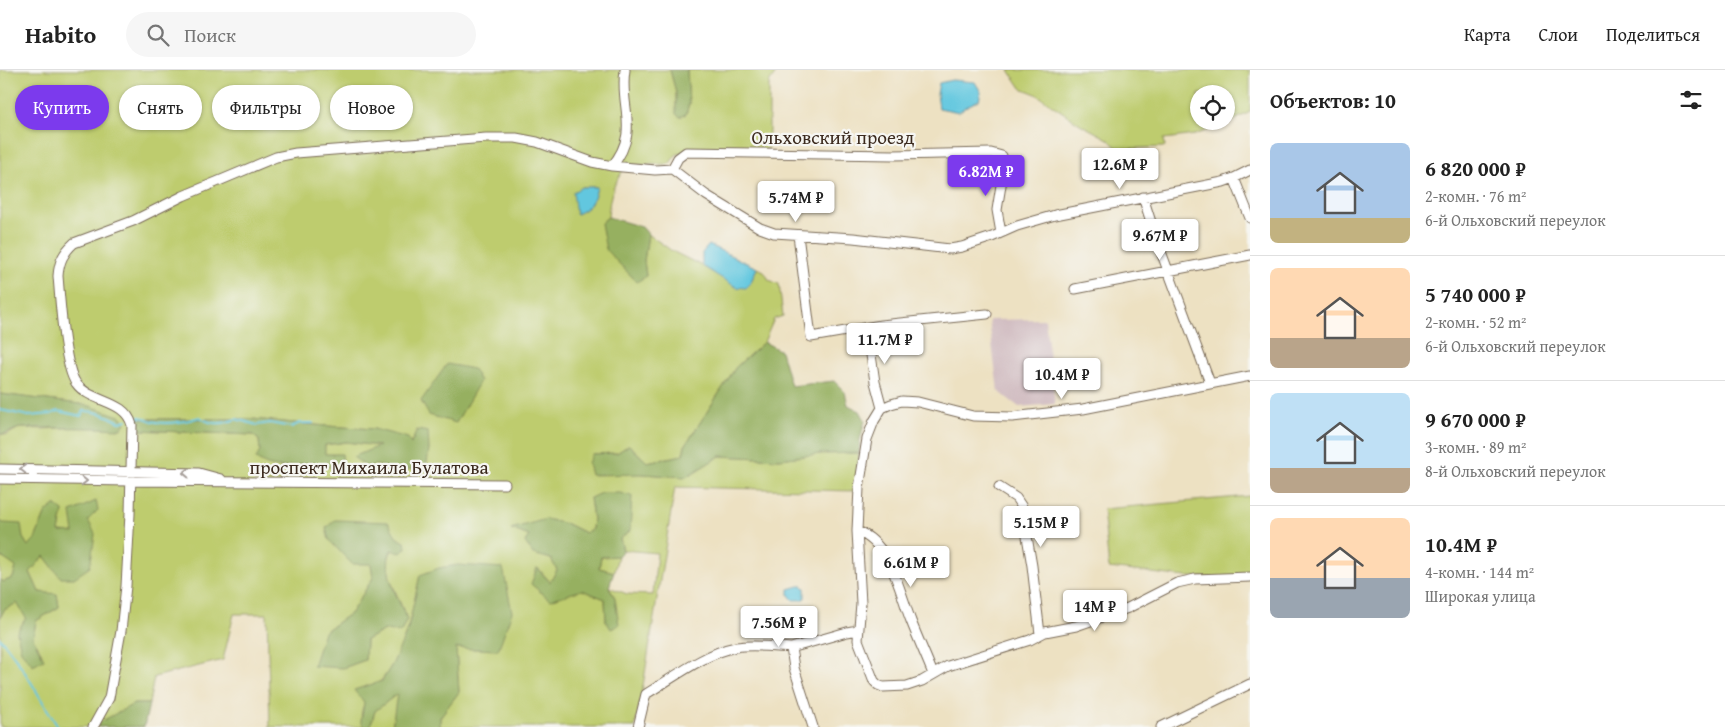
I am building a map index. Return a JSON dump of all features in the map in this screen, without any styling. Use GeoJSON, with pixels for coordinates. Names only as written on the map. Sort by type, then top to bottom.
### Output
{"type":"FeatureCollection","features":[{"type":"Feature","properties":{"kind":"street"},"geometry":{"type":"LineString","coordinates":[[612,166],[618,159],[629,129],[624,89],[625,70]]}},
{"type":"Feature","properties":{"kind":"street"},"geometry":{"type":"LineString","coordinates":[[93,727],[109,698],[121,631],[126,578],[132,425],[127,413],[80,388],[70,372],[58,265],[67,249],[74,243],[133,220],[183,196],[276,157],[296,153],[486,138],[516,138],[537,142],[592,162],[612,166],[655,170],[672,169],[706,195],[760,228],[774,233],[853,238],[950,249],[962,247],[1036,220],[1234,178],[1250,170]]}},
{"type":"Feature","properties":{"kind":"street","name":"Ольховский проезд"},"geometry":{"type":"LineString","coordinates":[[672,169],[678,158],[686,152],[894,155],[991,153],[1002,156],[1002,179],[997,210],[1001,233]]}},
{"type":"Feature","properties":{"kind":"street"},"geometry":{"type":"LineString","coordinates":[[1234,178],[1250,218]]}},
{"type":"Feature","properties":{"kind":"street"},"geometry":{"type":"LineString","coordinates":[[1144,197],[1157,241],[1210,383]]}},
{"type":"Feature","properties":{"kind":"street"},"geometry":{"type":"LineString","coordinates":[[798,235],[811,337],[867,328],[987,314]]}},
{"type":"Feature","properties":{"kind":"street"},"geometry":{"type":"LineString","coordinates":[[1074,289],[1250,255]]}},
{"type":"Feature","properties":{"kind":"street"},"geometry":{"type":"LineString","coordinates":[[867,328],[882,408]]}},
{"type":"Feature","properties":{"kind":"street"},"geometry":{"type":"LineString","coordinates":[[1250,376],[1083,409],[1012,417],[973,416],[918,402],[902,401],[882,408],[874,421],[867,439],[859,488],[857,531],[860,603],[858,640],[869,671],[874,681],[880,687],[907,686],[922,681],[948,666],[1030,640],[1040,634],[1076,626],[1128,608],[1177,583],[1195,580],[1250,578]]}},
{"type":"Feature","properties":{"kind":"street","name":"проспект Михаила Булатова"},"geometry":{"type":"LineString","coordinates":[[0,469],[199,473],[233,482]]}},
{"type":"Feature","properties":{"kind":"street","name":"проспект Михаила Булатова"},"geometry":{"type":"LineString","coordinates":[[0,479],[505,484]]}},
{"type":"Feature","properties":{"kind":"street"},"geometry":{"type":"LineString","coordinates":[[998,487],[1016,498],[1022,508],[1040,634]]}},
{"type":"Feature","properties":{"kind":"street"},"geometry":{"type":"LineString","coordinates":[[857,531],[874,542],[890,566],[933,674]]}},
{"type":"Feature","properties":{"kind":"street"},"geometry":{"type":"LineString","coordinates":[[638,727],[646,694],[706,658],[743,646],[791,648],[858,630]]}},
{"type":"Feature","properties":{"kind":"street"},"geometry":{"type":"LineString","coordinates":[[791,648],[794,668],[813,727]]}},
{"type":"Feature","properties":{"kind":"street"},"geometry":{"type":"LineString","coordinates":[[1166,726],[1250,684]]}},
{"type":"Feature","properties":{"kind":"shaded area"},"geometry":{"type":"Polygon","coordinates":[[[1045,319],[1055,404],[1019,407],[998,391],[989,320],[1045,319]]]}},
{"type":"Feature","properties":{"kind":"green space"},"geometry":{"type":"Polygon","coordinates":[[[0,70],[670,70],[676,92],[676,106],[689,104],[687,70],[778,70],[769,83],[769,148],[762,151],[677,154],[669,164],[627,165],[613,189],[608,217],[601,223],[646,276],[644,261],[648,234],[672,251],[702,266],[750,284],[757,268],[764,271],[769,280],[779,284],[783,316],[774,319],[764,342],[736,367],[685,446],[683,455],[647,462],[629,445],[617,453],[592,454],[643,474],[686,477],[720,456],[779,459],[819,454],[859,453],[855,491],[675,487],[635,727],[440,727],[440,717],[459,692],[456,648],[498,650],[420,575],[409,624],[400,648],[389,670],[364,704],[361,719],[364,727],[270,727],[267,614],[234,614],[223,660],[154,677],[149,704],[134,704],[97,727],[0,727],[0,618],[4,610],[17,602],[26,618],[17,632],[42,653],[33,638],[36,621],[59,607],[57,595],[39,592],[30,572],[44,556],[62,578],[88,520],[98,510],[95,501],[74,534],[59,532],[63,511],[46,512],[35,539],[28,546],[23,538],[0,521],[0,434],[7,435],[19,428],[79,427],[87,405],[0,394],[0,70]],[[582,187],[576,214],[590,204],[597,187],[582,187]],[[137,419],[134,424],[138,430],[253,435],[259,440],[260,451],[279,468],[312,463],[338,469],[324,454],[325,445],[346,442],[380,446],[375,465],[396,469],[425,470],[429,449],[417,430],[411,445],[374,429],[252,419],[137,419]],[[590,498],[593,518],[592,530],[585,533],[567,524],[512,529],[529,536],[525,542],[551,559],[557,570],[550,582],[538,568],[532,584],[583,590],[605,599],[606,621],[615,598],[609,587],[627,594],[653,595],[657,553],[623,550],[620,539],[630,530],[590,498]],[[397,538],[371,564],[373,578],[351,613],[324,632],[343,668],[365,660],[366,640],[385,630],[401,631],[407,619],[389,576],[388,559],[397,538]]]}},
{"type":"Feature","properties":{"kind":"green space"},"geometry":{"type":"Polygon","coordinates":[[[670,70],[687,70],[689,104],[686,114],[680,117],[676,114],[676,92],[670,70]]]}},
{"type":"Feature","properties":{"kind":"green space"},"geometry":{"type":"Polygon","coordinates":[[[1009,70],[1250,70],[1250,112],[1235,120],[1235,85],[1190,85],[1190,130],[1209,130],[1195,135],[1164,139],[1165,146],[1163,147],[1118,149],[1108,139],[1080,124],[1036,94],[1021,88],[1009,70]]]}},
{"type":"Feature","properties":{"kind":"green space"},"geometry":{"type":"Polygon","coordinates":[[[608,217],[642,227],[648,234],[644,261],[646,276],[637,282],[606,250],[601,223],[608,217]]]}},
{"type":"Feature","properties":{"kind":"green space"},"geometry":{"type":"Polygon","coordinates":[[[764,342],[781,351],[791,386],[834,381],[845,392],[848,405],[860,411],[865,420],[859,453],[819,454],[779,459],[720,456],[686,477],[643,474],[591,475],[588,463],[592,454],[617,453],[629,445],[647,462],[683,455],[685,446],[736,367],[764,342]]]}},
{"type":"Feature","properties":{"kind":"green space"},"geometry":{"type":"Polygon","coordinates":[[[447,364],[473,369],[480,381],[456,423],[429,415],[421,401],[447,364]]]}},
{"type":"Feature","properties":{"kind":"green space"},"geometry":{"type":"Polygon","coordinates":[[[0,394],[87,405],[122,417],[125,423],[121,429],[22,428],[0,434],[0,394]]]}},
{"type":"Feature","properties":{"kind":"green space"},"geometry":{"type":"Polygon","coordinates":[[[137,419],[252,419],[374,429],[408,438],[411,444],[417,430],[428,432],[429,449],[426,470],[396,469],[375,465],[367,467],[353,457],[379,446],[346,442],[325,445],[325,454],[342,454],[343,464],[338,469],[310,463],[276,467],[256,459],[260,451],[259,440],[253,435],[138,430],[134,424],[137,419]]]}},
{"type":"Feature","properties":{"kind":"green space"},"geometry":{"type":"Polygon","coordinates":[[[601,493],[620,493],[632,496],[630,531],[620,539],[623,550],[618,556],[601,557],[599,568],[614,572],[609,587],[615,598],[619,625],[611,629],[606,621],[605,599],[582,590],[550,600],[531,584],[537,568],[550,582],[557,570],[551,559],[533,554],[525,542],[529,536],[511,529],[546,519],[567,524],[585,533],[592,529],[593,518],[590,498],[601,493]]]}},
{"type":"Feature","properties":{"kind":"green space"},"geometry":{"type":"Polygon","coordinates":[[[1250,496],[1250,578],[1186,577],[1109,568],[1103,509],[1250,496]]]}},
{"type":"Feature","properties":{"kind":"green space"},"geometry":{"type":"Polygon","coordinates":[[[96,501],[98,510],[88,520],[95,534],[90,567],[74,578],[61,578],[44,556],[30,572],[39,592],[57,594],[59,607],[36,621],[33,638],[44,659],[33,665],[21,651],[17,632],[26,618],[17,603],[4,610],[0,618],[0,578],[3,582],[13,578],[16,567],[0,556],[0,521],[3,523],[21,524],[23,538],[28,546],[35,539],[46,512],[55,505],[63,511],[59,532],[74,533],[71,512],[96,501]]]}},
{"type":"Feature","properties":{"kind":"green space"},"geometry":{"type":"Polygon","coordinates":[[[335,520],[388,522],[397,538],[405,542],[406,548],[401,553],[391,550],[388,568],[392,585],[407,619],[401,632],[385,630],[366,640],[365,660],[343,668],[313,666],[324,632],[351,613],[373,578],[371,564],[352,564],[329,540],[326,528],[335,520]]]}},
{"type":"Feature","properties":{"kind":"green space"},"geometry":{"type":"Polygon","coordinates":[[[0,556],[17,567],[13,578],[3,582],[0,578],[0,556]]]}},
{"type":"Feature","properties":{"kind":"green space"},"geometry":{"type":"Polygon","coordinates":[[[618,556],[614,572],[599,568],[601,557],[618,556]]]}},
{"type":"Feature","properties":{"kind":"green space"},"geometry":{"type":"Polygon","coordinates":[[[458,565],[503,568],[512,612],[498,650],[456,648],[459,692],[440,717],[440,727],[392,727],[397,694],[375,711],[370,727],[364,727],[361,721],[364,703],[354,690],[382,681],[393,663],[408,629],[420,575],[439,568],[458,565]]]}},
{"type":"Feature","properties":{"kind":"green space"},"geometry":{"type":"Polygon","coordinates":[[[398,693],[392,727],[370,727],[375,711],[398,693]]]}},
{"type":"Feature","properties":{"kind":"green space"},"geometry":{"type":"Polygon","coordinates":[[[134,704],[149,704],[144,727],[97,727],[100,722],[134,704]]]}},
{"type":"Feature","properties":{"kind":"water"},"geometry":{"type":"Polygon","coordinates":[[[952,80],[975,82],[981,92],[979,100],[959,112],[939,108],[937,94],[939,83],[952,80]]]}},
{"type":"Feature","properties":{"kind":"water"},"geometry":{"type":"Polygon","coordinates":[[[582,187],[597,187],[590,204],[576,214],[573,192],[582,187]]]}},
{"type":"Feature","properties":{"kind":"water"},"geometry":{"type":"Polygon","coordinates":[[[709,245],[757,268],[750,284],[746,288],[736,287],[702,266],[702,253],[709,245]]]}},
{"type":"Feature","properties":{"kind":"water"},"geometry":{"type":"Polygon","coordinates":[[[799,586],[805,588],[805,598],[793,600],[789,595],[789,589],[799,586]]]}},
{"type":"Feature","properties":{"kind":"waterway"},"geometry":{"type":"LineString","coordinates":[[0,410],[29,416],[51,414],[58,411],[81,416],[83,411],[93,411],[120,422],[127,420]]}},
{"type":"Feature","properties":{"kind":"waterway"},"geometry":{"type":"LineString","coordinates":[[133,418],[143,417],[156,422],[167,423],[200,417],[209,422],[218,423],[236,419],[257,425],[270,423],[291,427],[300,423],[313,423]]}},
{"type":"Feature","properties":{"kind":"waterway"},"geometry":{"type":"LineString","coordinates":[[0,638],[23,670],[58,727]]}}]}
